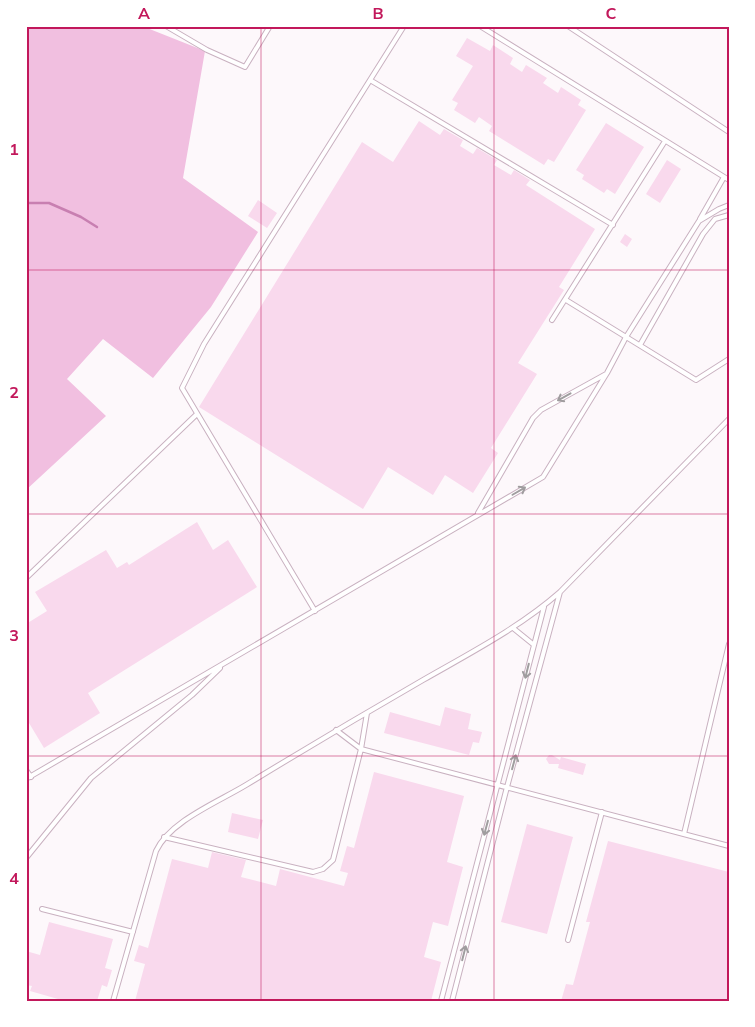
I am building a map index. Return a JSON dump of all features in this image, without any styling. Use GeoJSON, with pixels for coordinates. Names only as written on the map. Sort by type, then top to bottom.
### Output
{"type":"FeatureCollection","features":[{"type":"Feature","properties":{"kind":"lane"},"geometry":{"type":"LineString","coordinates":[[166,26],[206,50],[245,67],[270,26]]}},
{"type":"Feature","properties":{"kind":"lane"},"geometry":{"type":"LineString","coordinates":[[315,611],[182,388],[204,344],[404,26]]}},
{"type":"Feature","properties":{"kind":"lane"},"geometry":{"type":"LineString","coordinates":[[480,26],[729,180]]}},
{"type":"Feature","properties":{"kind":"lane"},"geometry":{"type":"LineString","coordinates":[[490,32],[493,26]]}},
{"type":"Feature","properties":{"kind":"lane"},"geometry":{"type":"LineString","coordinates":[[568,26],[729,132]]}},
{"type":"Feature","properties":{"kind":"lane"},"geometry":{"type":"LineString","coordinates":[[370,80],[614,225]]}},
{"type":"Feature","properties":{"kind":"lane"},"geometry":{"type":"LineString","coordinates":[[552,320],[614,225],[665,141]]}},
{"type":"Feature","properties":{"kind":"lane"},"geometry":{"type":"LineString","coordinates":[[26,770],[28,778],[543,476],[724,177]]}},
{"type":"Feature","properties":{"kind":"lane"},"geometry":{"type":"LineString","coordinates":[[699,221],[729,205]]}},
{"type":"Feature","properties":{"kind":"lane"},"geometry":{"type":"LineString","coordinates":[[640,346],[703,234],[716,219],[729,215]]}},
{"type":"Feature","properties":{"kind":"lane"},"geometry":{"type":"LineString","coordinates":[[693,229],[703,234]]}},
{"type":"Feature","properties":{"kind":"lane"},"geometry":{"type":"LineString","coordinates":[[566,300],[696,380],[729,359]]}},
{"type":"Feature","properties":{"kind":"lane"},"geometry":{"type":"LineString","coordinates":[[476,515],[533,418],[541,410],[607,373]]}},
{"type":"Feature","properties":{"kind":"lane"},"geometry":{"type":"LineString","coordinates":[[26,578],[197,414]]}},
{"type":"Feature","properties":{"kind":"lane"},"geometry":{"type":"LineString","coordinates":[[113,1001],[156,852],[164,837],[194,814],[513,628],[544,607],[729,419]]}},
{"type":"Feature","properties":{"kind":"lane"},"geometry":{"type":"LineString","coordinates":[[544,607],[441,999],[452,1000],[560,592]]}},
{"type":"Feature","properties":{"kind":"lane"},"geometry":{"type":"LineString","coordinates":[[513,628],[534,645]]}},
{"type":"Feature","properties":{"kind":"lane"},"geometry":{"type":"LineString","coordinates":[[684,834],[729,644]]}},
{"type":"Feature","properties":{"kind":"lane"},"geometry":{"type":"LineString","coordinates":[[26,858],[91,778],[192,695],[225,663]]}},
{"type":"Feature","properties":{"kind":"lane"},"geometry":{"type":"LineString","coordinates":[[517,709],[527,711]]}},
{"type":"Feature","properties":{"kind":"lane"},"geometry":{"type":"LineString","coordinates":[[164,837],[313,872],[323,870],[333,860],[361,749],[367,712]]}},
{"type":"Feature","properties":{"kind":"lane"},"geometry":{"type":"LineString","coordinates":[[336,730],[361,749],[729,846]]}},
{"type":"Feature","properties":{"kind":"lane"},"geometry":{"type":"LineString","coordinates":[[568,940],[602,812]]}},
{"type":"Feature","properties":{"kind":"lane"},"geometry":{"type":"LineString","coordinates":[[42,910],[132,932]]}},
{"type":"Feature","properties":{"kind":"lane"},"geometry":{"type":"LineString","coordinates":[[459,932],[469,934]]}},
{"type":"Feature","properties":{"kind":"shaded area"},"geometry":{"type":"Polygon","coordinates":[[[26,26],[142,26],[205,51],[183,178],[258,232],[211,307],[153,378],[103,339],[67,379],[106,416],[26,490],[26,26]]]}},
{"type":"Feature","properties":{"kind":"building"},"geometry":{"type":"Polygon","coordinates":[[[467,38],[490,51],[493,45],[513,58],[510,64],[522,72],[526,65],[547,78],[543,83],[558,93],[561,87],[581,100],[578,105],[586,110],[554,162],[548,159],[544,165],[489,131],[492,126],[479,117],[475,123],[454,110],[458,103],[452,100],[473,66],[456,56],[467,38]]]}},
{"type":"Feature","properties":{"kind":"building"},"geometry":{"type":"Polygon","coordinates":[[[419,121],[440,135],[444,129],[463,140],[460,146],[473,154],[477,148],[497,160],[494,165],[511,175],[514,170],[530,180],[526,185],[595,229],[559,287],[564,290],[518,363],[537,374],[491,448],[498,453],[473,493],[445,475],[433,495],[388,467],[363,509],[199,407],[362,142],[393,162],[419,121]]]}},
{"type":"Feature","properties":{"kind":"building"},"geometry":{"type":"Polygon","coordinates":[[[606,123],[644,147],[615,194],[607,189],[604,193],[582,179],[584,175],[576,170],[606,123]]]}},
{"type":"Feature","properties":{"kind":"building"},"geometry":{"type":"Polygon","coordinates":[[[667,160],[681,169],[660,203],[646,194],[667,160]]]}},
{"type":"Feature","properties":{"kind":"building"},"geometry":{"type":"Polygon","coordinates":[[[258,200],[277,213],[267,228],[248,216],[258,200]]]}},
{"type":"Feature","properties":{"kind":"building"},"geometry":{"type":"Polygon","coordinates":[[[625,234],[632,239],[627,247],[620,242],[625,234]]]}},
{"type":"Feature","properties":{"kind":"building"},"geometry":{"type":"Polygon","coordinates":[[[197,522],[213,550],[228,540],[257,587],[88,693],[100,713],[44,748],[29,723],[26,725],[26,624],[47,611],[35,592],[106,550],[117,568],[127,562],[129,565],[197,522]]]}},
{"type":"Feature","properties":{"kind":"building"},"geometry":{"type":"Polygon","coordinates":[[[445,707],[471,714],[468,729],[482,732],[479,743],[473,742],[469,755],[384,733],[390,712],[440,726],[445,707]]]}},
{"type":"Feature","properties":{"kind":"building"},"geometry":{"type":"Polygon","coordinates":[[[549,755],[560,760],[561,757],[586,764],[583,775],[558,768],[559,764],[549,764],[546,759],[549,755]]]}},
{"type":"Feature","properties":{"kind":"building"},"geometry":{"type":"Polygon","coordinates":[[[374,772],[464,796],[447,862],[463,867],[448,926],[433,922],[424,957],[441,962],[431,1001],[135,1001],[145,964],[134,961],[139,945],[148,948],[172,859],[208,868],[212,852],[246,860],[241,877],[276,886],[280,869],[344,886],[348,873],[340,871],[347,846],[354,848],[374,772]]]}},
{"type":"Feature","properties":{"kind":"building"},"geometry":{"type":"Polygon","coordinates":[[[232,813],[263,820],[258,839],[228,832],[232,813]]]}},
{"type":"Feature","properties":{"kind":"building"},"geometry":{"type":"Polygon","coordinates":[[[527,824],[573,837],[547,934],[501,922],[527,824]]]}},
{"type":"Feature","properties":{"kind":"building"},"geometry":{"type":"Polygon","coordinates":[[[608,841],[729,872],[729,1001],[561,1001],[566,984],[573,985],[590,922],[586,922],[608,841]]]}},
{"type":"Feature","properties":{"kind":"building"},"geometry":{"type":"Polygon","coordinates":[[[49,922],[113,939],[105,968],[112,970],[107,987],[102,985],[97,1001],[65,1001],[30,991],[32,986],[26,985],[26,951],[40,955],[49,922]]]}},
{"type":"Feature","properties":{"kind":"waterway"},"geometry":{"type":"LineString","coordinates":[[26,203],[49,203],[81,217],[97,227]]}}]}
